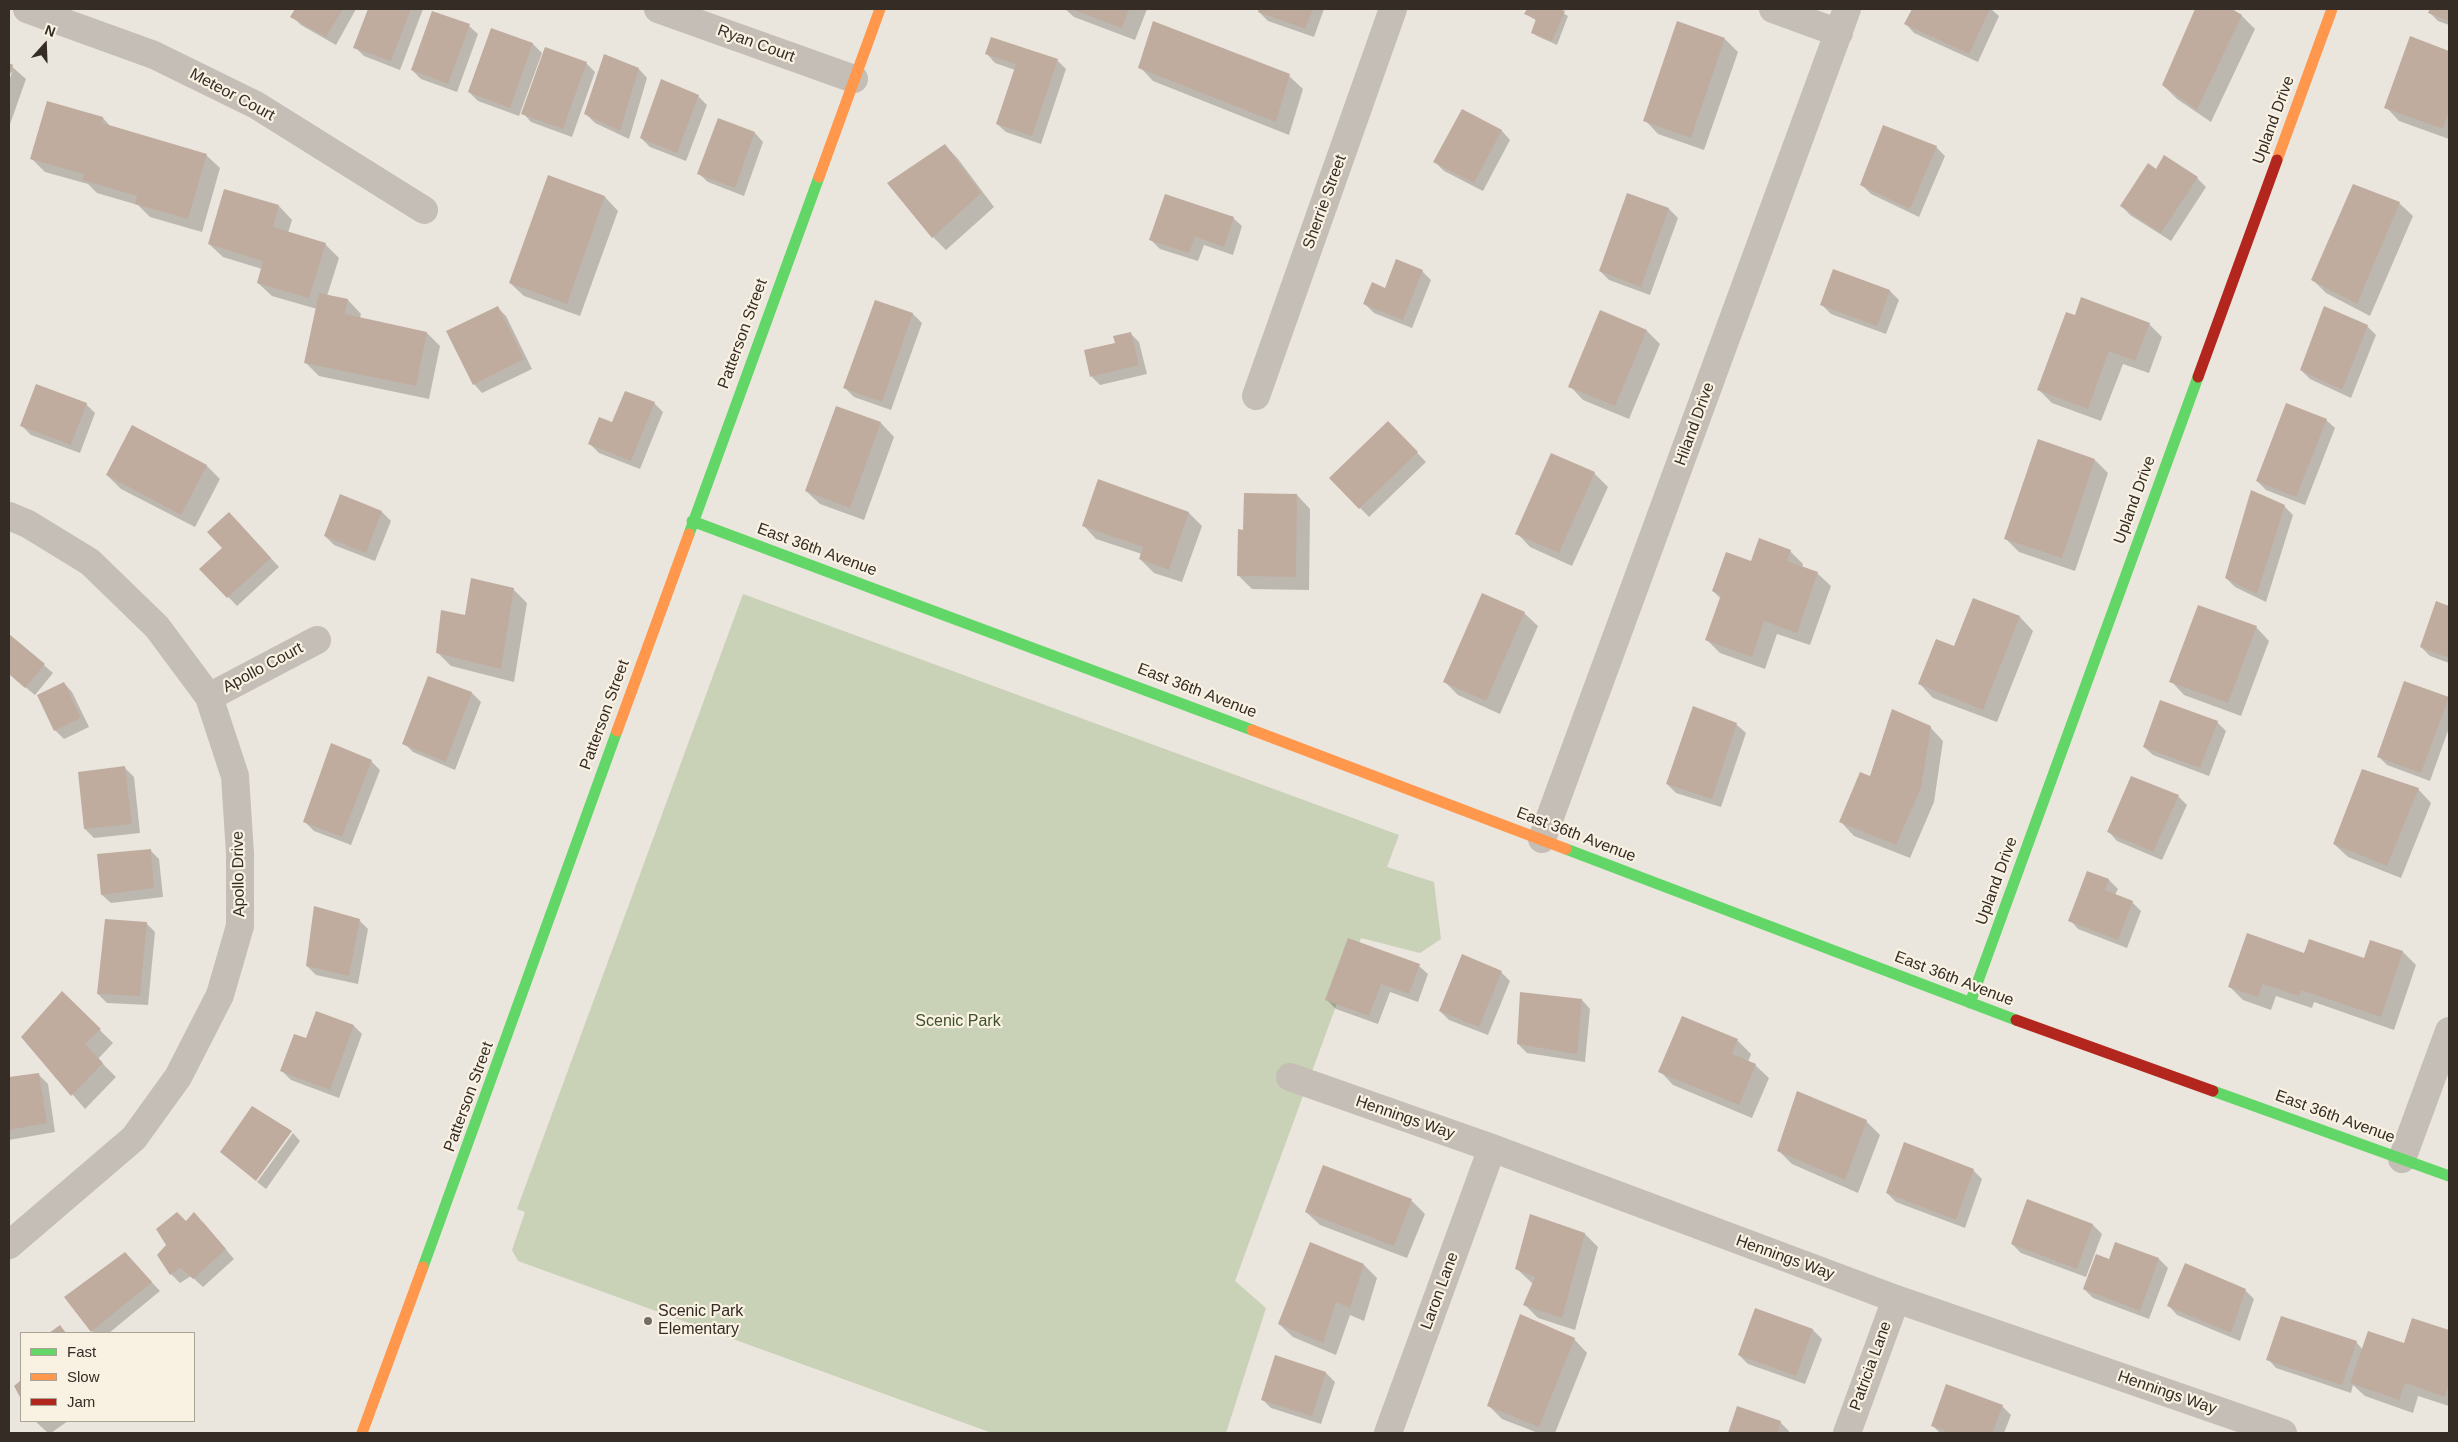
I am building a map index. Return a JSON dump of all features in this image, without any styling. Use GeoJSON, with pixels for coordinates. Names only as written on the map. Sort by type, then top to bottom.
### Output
{"type":"FeatureCollection","features":[{"type":"Feature","properties":{"kind":"street","name":"Meteor Court"},"geometry":{"type":"LineString","coordinates":[[27,9],[154,55],[256,105],[424,210]]}},
{"type":"Feature","properties":{"kind":"street","name":"Ryan Court"},"geometry":{"type":"LineString","coordinates":[[658,9],[854,79]]}},
{"type":"Feature","properties":{"kind":"street","name":"Patterson Street"},"geometry":{"type":"LineString","coordinates":[[362,1433],[453,1189],[692,520],[880,9]]}},
{"type":"Feature","properties":{"kind":"street","name":"Sherrie Street"},"geometry":{"type":"LineString","coordinates":[[1256,396],[1393,9]]}},
{"type":"Feature","properties":{"kind":"street"},"geometry":{"type":"LineString","coordinates":[[1773,9],[1843,21]]}},
{"type":"Feature","properties":{"kind":"street","name":"Upland Drive"},"geometry":{"type":"LineString","coordinates":[[1970,1003],[2332,9]]}},
{"type":"Feature","properties":{"kind":"street","name":"Hiland Drive"},"geometry":{"type":"LineString","coordinates":[[1542,839],[1843,21]]}},
{"type":"Feature","properties":{"kind":"street","name":"Apollo Drive"},"geometry":{"type":"LineString","coordinates":[[9,516],[28,524],[90,562],[157,628],[210,696],[235,776],[240,854],[240,926],[220,996],[178,1077],[134,1138],[9,1245]]}},
{"type":"Feature","properties":{"kind":"street","name":"East 36th Avenue"},"geometry":{"type":"LineString","coordinates":[[692,520],[1542,839],[1970,1003],[2449,1176]]}},
{"type":"Feature","properties":{"kind":"street","name":"Apollo Court"},"geometry":{"type":"LineString","coordinates":[[210,696],[317,640]]}},
{"type":"Feature","properties":{"kind":"street"},"geometry":{"type":"LineString","coordinates":[[2402,1159],[2449,1031]]}},
{"type":"Feature","properties":{"kind":"street","name":"Hennings Way"},"geometry":{"type":"LineString","coordinates":[[1290,1077],[1492,1148],[1896,1299],[2283,1433]]}},
{"type":"Feature","properties":{"kind":"street","name":"Laron Lane"},"geometry":{"type":"LineString","coordinates":[[1388,1433],[1492,1148]]}},
{"type":"Feature","properties":{"kind":"street","name":"Patricia Lane"},"geometry":{"type":"LineString","coordinates":[[1846,1433],[1896,1299]]}},
{"type":"Feature","properties":{"kind":"green space","name":"Scenic Park"},"geometry":{"type":"Polygon","coordinates":[[[743,594],[1399,835],[1387,867],[1434,882],[1441,939],[1420,953],[1361,938],[1235,1281],[1266,1308],[1226,1433],[992,1433],[518,1261],[512,1250],[525,1212],[517,1209],[743,594]]]}},
{"type":"Feature","properties":{"kind":"building"},"geometry":{"type":"Polygon","coordinates":[[[295,9],[343,9],[326,37],[290,17],[295,9]]]}},
{"type":"Feature","properties":{"kind":"building"},"geometry":{"type":"Polygon","coordinates":[[[368,9],[411,9],[391,61],[353,48],[368,9]]]}},
{"type":"Feature","properties":{"kind":"building"},"geometry":{"type":"Polygon","coordinates":[[[1071,9],[1129,9],[1122,28],[1071,9]]]}},
{"type":"Feature","properties":{"kind":"building"},"geometry":{"type":"Polygon","coordinates":[[[1259,9],[1313,9],[1305,29],[1258,12],[1259,9]]]}},
{"type":"Feature","properties":{"kind":"building"},"geometry":{"type":"Polygon","coordinates":[[[1527,9],[1559,9],[1565,11],[1552,41],[1531,33],[1536,19],[1524,14],[1527,9]]]}},
{"type":"Feature","properties":{"kind":"building"},"geometry":{"type":"Polygon","coordinates":[[[1912,9],[1990,9],[1969,54],[1904,24],[1912,9]]]}},
{"type":"Feature","properties":{"kind":"building"},"geometry":{"type":"Polygon","coordinates":[[[2195,9],[2232,9],[2242,15],[2197,110],[2162,85],[2195,9]]]}},
{"type":"Feature","properties":{"kind":"building"},"geometry":{"type":"Polygon","coordinates":[[[2430,9],[2449,9],[2449,21],[2428,13],[2430,9]]]}},
{"type":"Feature","properties":{"kind":"building"},"geometry":{"type":"Polygon","coordinates":[[[432,11],[470,24],[448,84],[411,70],[432,11]]]}},
{"type":"Feature","properties":{"kind":"building"},"geometry":{"type":"Polygon","coordinates":[[[1153,21],[1290,74],[1276,122],[1138,68],[1153,21]]]}},
{"type":"Feature","properties":{"kind":"building"},"geometry":{"type":"Polygon","coordinates":[[[1677,21],[1725,38],[1691,138],[1643,121],[1677,21]]]}},
{"type":"Feature","properties":{"kind":"building"},"geometry":{"type":"Polygon","coordinates":[[[491,28],[533,43],[510,108],[468,92],[491,28]]]}},
{"type":"Feature","properties":{"kind":"building"},"geometry":{"type":"Polygon","coordinates":[[[2410,36],[2449,51],[2449,111],[2443,129],[2384,108],[2410,36]]]}},
{"type":"Feature","properties":{"kind":"building"},"geometry":{"type":"Polygon","coordinates":[[[991,37],[1058,59],[1032,136],[996,124],[1016,64],[985,54],[991,37]]]}},
{"type":"Feature","properties":{"kind":"building"},"geometry":{"type":"Polygon","coordinates":[[[545,47],[587,62],[563,129],[521,114],[545,47]]]}},
{"type":"Feature","properties":{"kind":"building"},"geometry":{"type":"Polygon","coordinates":[[[604,54],[639,68],[620,131],[584,114],[604,54]]]}},
{"type":"Feature","properties":{"kind":"building"},"geometry":{"type":"Polygon","coordinates":[[[9,63],[13,65],[9,77],[9,63]]]}},
{"type":"Feature","properties":{"kind":"building"},"geometry":{"type":"Polygon","coordinates":[[[661,79],[699,95],[677,153],[640,138],[661,79]]]}},
{"type":"Feature","properties":{"kind":"building"},"geometry":{"type":"Polygon","coordinates":[[[47,101],[103,117],[102,123],[207,154],[188,219],[135,204],[137,196],[82,180],[84,174],[30,159],[47,101]]]}},
{"type":"Feature","properties":{"kind":"building"},"geometry":{"type":"Polygon","coordinates":[[[1462,109],[1502,130],[1474,183],[1433,162],[1462,109]]]}},
{"type":"Feature","properties":{"kind":"building"},"geometry":{"type":"Polygon","coordinates":[[[718,118],[755,132],[735,188],[697,174],[718,118]]]}},
{"type":"Feature","properties":{"kind":"building"},"geometry":{"type":"Polygon","coordinates":[[[1883,125],[1937,146],[1910,209],[1860,185],[1883,125]]]}},
{"type":"Feature","properties":{"kind":"building"},"geometry":{"type":"Polygon","coordinates":[[[945,144],[981,193],[932,238],[887,183],[945,144]]]}},
{"type":"Feature","properties":{"kind":"building"},"geometry":{"type":"Polygon","coordinates":[[[2164,155],[2198,177],[2161,233],[2120,206],[2148,163],[2156,169],[2164,155]]]}},
{"type":"Feature","properties":{"kind":"building"},"geometry":{"type":"Polygon","coordinates":[[[548,175],[605,196],[567,304],[509,283],[548,175]]]}},
{"type":"Feature","properties":{"kind":"building"},"geometry":{"type":"Polygon","coordinates":[[[2353,184],[2400,202],[2357,304],[2311,280],[2353,184]]]}},
{"type":"Feature","properties":{"kind":"building"},"geometry":{"type":"Polygon","coordinates":[[[224,189],[279,205],[273,227],[326,243],[309,298],[257,283],[263,261],[208,244],[224,189]]]}},
{"type":"Feature","properties":{"kind":"building"},"geometry":{"type":"Polygon","coordinates":[[[1627,193],[1669,208],[1641,287],[1599,271],[1627,193]]]}},
{"type":"Feature","properties":{"kind":"building"},"geometry":{"type":"Polygon","coordinates":[[[1165,194],[1234,217],[1224,247],[1195,237],[1189,253],[1149,240],[1165,194]]]}},
{"type":"Feature","properties":{"kind":"building"},"geometry":{"type":"Polygon","coordinates":[[[1396,259],[1423,270],[1403,320],[1363,304],[1372,282],[1385,288],[1396,259]]]}},
{"type":"Feature","properties":{"kind":"building"},"geometry":{"type":"Polygon","coordinates":[[[1833,269],[1890,290],[1877,326],[1820,305],[1833,269]]]}},
{"type":"Feature","properties":{"kind":"building"},"geometry":{"type":"Polygon","coordinates":[[[319,293],[348,299],[345,314],[427,332],[416,386],[304,363],[319,293]]]}},
{"type":"Feature","properties":{"kind":"building"},"geometry":{"type":"Polygon","coordinates":[[[2081,297],[2150,323],[2135,361],[2109,351],[2088,409],[2037,390],[2066,312],[2075,315],[2081,297]]]}},
{"type":"Feature","properties":{"kind":"building"},"geometry":{"type":"Polygon","coordinates":[[[875,300],[913,313],[882,402],[843,388],[875,300]]]}},
{"type":"Feature","properties":{"kind":"building"},"geometry":{"type":"Polygon","coordinates":[[[498,306],[524,359],[473,385],[446,331],[498,306]]]}},
{"type":"Feature","properties":{"kind":"building"},"geometry":{"type":"Polygon","coordinates":[[[2324,306],[2368,325],[2342,390],[2300,370],[2324,306]]]}},
{"type":"Feature","properties":{"kind":"building"},"geometry":{"type":"Polygon","coordinates":[[[1600,310],[1647,330],[1615,406],[1568,387],[1600,310]]]}},
{"type":"Feature","properties":{"kind":"building"},"geometry":{"type":"Polygon","coordinates":[[[1131,332],[1139,365],[1090,377],[1084,350],[1115,343],[1113,336],[1131,332]]]}},
{"type":"Feature","properties":{"kind":"building"},"geometry":{"type":"Polygon","coordinates":[[[36,384],[87,403],[71,445],[20,426],[36,384]]]}},
{"type":"Feature","properties":{"kind":"building"},"geometry":{"type":"Polygon","coordinates":[[[625,391],[655,402],[631,461],[588,444],[599,417],[612,422],[625,391]]]}},
{"type":"Feature","properties":{"kind":"building"},"geometry":{"type":"Polygon","coordinates":[[[2286,403],[2327,419],[2296,497],[2256,481],[2286,403]]]}},
{"type":"Feature","properties":{"kind":"building"},"geometry":{"type":"Polygon","coordinates":[[[836,406],[881,422],[850,508],[805,491],[836,406]]]}},
{"type":"Feature","properties":{"kind":"building"},"geometry":{"type":"Polygon","coordinates":[[[1388,421],[1418,452],[1359,509],[1329,478],[1388,421]]]}},
{"type":"Feature","properties":{"kind":"building"},"geometry":{"type":"Polygon","coordinates":[[[132,425],[207,465],[181,515],[106,475],[132,425]]]}},
{"type":"Feature","properties":{"kind":"building"},"geometry":{"type":"Polygon","coordinates":[[[2038,439],[2095,459],[2062,558],[2004,539],[2038,439]]]}},
{"type":"Feature","properties":{"kind":"building"},"geometry":{"type":"Polygon","coordinates":[[[1551,453],[1595,472],[1559,553],[1515,534],[1551,453]]]}},
{"type":"Feature","properties":{"kind":"building"},"geometry":{"type":"Polygon","coordinates":[[[1098,479],[1189,512],[1169,570],[1139,559],[1143,547],[1082,526],[1098,479]]]}},
{"type":"Feature","properties":{"kind":"building"},"geometry":{"type":"Polygon","coordinates":[[[2251,490],[2285,505],[2257,594],[2225,578],[2251,490]]]}},
{"type":"Feature","properties":{"kind":"building"},"geometry":{"type":"Polygon","coordinates":[[[1244,493],[1297,494],[1296,577],[1237,576],[1238,529],[1243,530],[1244,493]]]}},
{"type":"Feature","properties":{"kind":"building"},"geometry":{"type":"Polygon","coordinates":[[[340,494],[382,511],[366,553],[324,536],[340,494]]]}},
{"type":"Feature","properties":{"kind":"building"},"geometry":{"type":"Polygon","coordinates":[[[229,512],[271,558],[227,598],[199,569],[222,548],[207,532],[229,512]]]}},
{"type":"Feature","properties":{"kind":"building"},"geometry":{"type":"Polygon","coordinates":[[[1759,538],[1791,550],[1787,561],[1818,572],[1797,633],[1764,621],[1752,657],[1705,640],[1721,595],[1712,591],[1726,552],[1751,561],[1759,538]]]}},
{"type":"Feature","properties":{"kind":"building"},"geometry":{"type":"Polygon","coordinates":[[[471,578],[514,588],[501,669],[436,653],[441,610],[465,615],[471,578]]]}},
{"type":"Feature","properties":{"kind":"building"},"geometry":{"type":"Polygon","coordinates":[[[1482,593],[1525,612],[1486,701],[1443,682],[1482,593]]]}},
{"type":"Feature","properties":{"kind":"building"},"geometry":{"type":"Polygon","coordinates":[[[1973,598],[2020,616],[1983,710],[1918,684],[1936,639],[1954,646],[1973,598]]]}},
{"type":"Feature","properties":{"kind":"building"},"geometry":{"type":"Polygon","coordinates":[[[2436,601],[2449,606],[2449,658],[2420,647],[2436,601]]]}},
{"type":"Feature","properties":{"kind":"building"},"geometry":{"type":"Polygon","coordinates":[[[2198,605],[2257,626],[2228,703],[2169,682],[2198,605]]]}},
{"type":"Feature","properties":{"kind":"building"},"geometry":{"type":"Polygon","coordinates":[[[9,634],[45,664],[25,688],[9,674],[9,634]]]}},
{"type":"Feature","properties":{"kind":"building"},"geometry":{"type":"Polygon","coordinates":[[[428,676],[472,692],[446,762],[402,744],[428,676]]]}},
{"type":"Feature","properties":{"kind":"building"},"geometry":{"type":"Polygon","coordinates":[[[2404,681],[2449,697],[2421,773],[2377,757],[2404,681]]]}},
{"type":"Feature","properties":{"kind":"building"},"geometry":{"type":"Polygon","coordinates":[[[64,682],[81,718],[54,731],[37,695],[64,682]]]}},
{"type":"Feature","properties":{"kind":"building"},"geometry":{"type":"Polygon","coordinates":[[[2160,700],[2218,721],[2200,768],[2143,747],[2160,700]]]}},
{"type":"Feature","properties":{"kind":"building"},"geometry":{"type":"Polygon","coordinates":[[[1693,706],[1737,723],[1712,799],[1666,784],[1693,706]]]}},
{"type":"Feature","properties":{"kind":"building"},"geometry":{"type":"Polygon","coordinates":[[[1892,709],[1931,726],[1921,788],[1896,845],[1839,822],[1860,772],[1870,776],[1892,709]]]}},
{"type":"Feature","properties":{"kind":"building"},"geometry":{"type":"Polygon","coordinates":[[[331,743],[372,760],[342,837],[303,822],[331,743]]]}},
{"type":"Feature","properties":{"kind":"building"},"geometry":{"type":"Polygon","coordinates":[[[125,766],[132,824],[84,829],[78,772],[125,766]]]}},
{"type":"Feature","properties":{"kind":"building"},"geometry":{"type":"Polygon","coordinates":[[[2362,769],[2419,788],[2387,866],[2333,844],[2362,769]]]}},
{"type":"Feature","properties":{"kind":"building"},"geometry":{"type":"Polygon","coordinates":[[[2131,776],[2179,795],[2153,852],[2107,832],[2131,776]]]}},
{"type":"Feature","properties":{"kind":"building"},"geometry":{"type":"Polygon","coordinates":[[[151,849],[154,888],[101,895],[97,854],[151,849]]]}},
{"type":"Feature","properties":{"kind":"building"},"geometry":{"type":"Polygon","coordinates":[[[2087,871],[2109,879],[2105,890],[2133,901],[2118,940],[2068,921],[2087,871]]]}},
{"type":"Feature","properties":{"kind":"building"},"geometry":{"type":"Polygon","coordinates":[[[314,906],[360,919],[349,976],[306,966],[314,906]]]}},
{"type":"Feature","properties":{"kind":"building"},"geometry":{"type":"Polygon","coordinates":[[[105,919],[147,922],[140,996],[97,994],[105,919]]]}},
{"type":"Feature","properties":{"kind":"building"},"geometry":{"type":"Polygon","coordinates":[[[2247,933],[2304,953],[2309,939],[2364,958],[2370,940],[2403,951],[2381,1017],[2301,990],[2299,996],[2263,984],[2258,997],[2228,987],[2247,933]]]}},
{"type":"Feature","properties":{"kind":"building"},"geometry":{"type":"Polygon","coordinates":[[[1348,938],[1420,964],[1409,994],[1381,984],[1369,1016],[1325,1000],[1348,938]]]}},
{"type":"Feature","properties":{"kind":"building"},"geometry":{"type":"Polygon","coordinates":[[[1462,954],[1502,971],[1479,1027],[1439,1011],[1462,954]]]}},
{"type":"Feature","properties":{"kind":"building"},"geometry":{"type":"Polygon","coordinates":[[[62,991],[101,1029],[85,1044],[103,1063],[71,1096],[21,1037],[62,991]]]}},
{"type":"Feature","properties":{"kind":"building"},"geometry":{"type":"Polygon","coordinates":[[[1520,992],[1582,999],[1577,1054],[1517,1044],[1520,992]]]}},
{"type":"Feature","properties":{"kind":"building"},"geometry":{"type":"Polygon","coordinates":[[[316,1011],[354,1025],[330,1090],[280,1071],[294,1034],[306,1038],[316,1011]]]}},
{"type":"Feature","properties":{"kind":"building"},"geometry":{"type":"Polygon","coordinates":[[[1682,1016],[1738,1039],[1732,1054],[1756,1064],[1739,1105],[1658,1072],[1682,1016]]]}},
{"type":"Feature","properties":{"kind":"building"},"geometry":{"type":"Polygon","coordinates":[[[39,1073],[47,1123],[9,1130],[9,1077],[39,1073]]]}},
{"type":"Feature","properties":{"kind":"building"},"geometry":{"type":"Polygon","coordinates":[[[1797,1091],[1867,1120],[1845,1180],[1777,1151],[1797,1091]]]}},
{"type":"Feature","properties":{"kind":"building"},"geometry":{"type":"Polygon","coordinates":[[[252,1106],[292,1131],[256,1181],[220,1152],[252,1106]]]}},
{"type":"Feature","properties":{"kind":"building"},"geometry":{"type":"Polygon","coordinates":[[[1904,1142],[1974,1169],[1956,1220],[1886,1193],[1904,1142]]]}},
{"type":"Feature","properties":{"kind":"building"},"geometry":{"type":"Polygon","coordinates":[[[1323,1165],[1412,1199],[1394,1246],[1305,1212],[1323,1165]]]}},
{"type":"Feature","properties":{"kind":"building"},"geometry":{"type":"Polygon","coordinates":[[[2027,1199],[2093,1224],[2077,1269],[2011,1244],[2027,1199]]]}},
{"type":"Feature","properties":{"kind":"building"},"geometry":{"type":"Polygon","coordinates":[[[177,1212],[186,1221],[194,1212],[226,1249],[193,1279],[181,1268],[170,1275],[157,1255],[166,1245],[156,1229],[177,1212]]]}},
{"type":"Feature","properties":{"kind":"building"},"geometry":{"type":"Polygon","coordinates":[[[1530,1214],[1585,1233],[1562,1318],[1523,1305],[1535,1277],[1515,1269],[1530,1214]]]}},
{"type":"Feature","properties":{"kind":"building"},"geometry":{"type":"Polygon","coordinates":[[[1310,1242],[1364,1264],[1350,1308],[1336,1302],[1323,1343],[1278,1324],[1310,1242]]]}},
{"type":"Feature","properties":{"kind":"building"},"geometry":{"type":"Polygon","coordinates":[[[2115,1242],[2159,1258],[2140,1311],[2083,1289],[2096,1254],[2109,1259],[2115,1242]]]}},
{"type":"Feature","properties":{"kind":"building"},"geometry":{"type":"Polygon","coordinates":[[[125,1252],[152,1282],[91,1332],[64,1297],[125,1252]]]}},
{"type":"Feature","properties":{"kind":"building"},"geometry":{"type":"Polygon","coordinates":[[[2185,1263],[2246,1289],[2231,1333],[2167,1306],[2185,1263]]]}},
{"type":"Feature","properties":{"kind":"building"},"geometry":{"type":"Polygon","coordinates":[[[1755,1308],[1813,1329],[1796,1376],[1738,1355],[1755,1308]]]}},
{"type":"Feature","properties":{"kind":"building"},"geometry":{"type":"Polygon","coordinates":[[[1520,1314],[1575,1338],[1539,1427],[1487,1406],[1520,1314]]]}},
{"type":"Feature","properties":{"kind":"building"},"geometry":{"type":"Polygon","coordinates":[[[2281,1316],[2357,1341],[2342,1385],[2266,1360],[2281,1316]]]}},
{"type":"Feature","properties":{"kind":"building"},"geometry":{"type":"Polygon","coordinates":[[[2412,1318],[2449,1330],[2449,1383],[2445,1397],[2405,1383],[2399,1400],[2350,1383],[2368,1331],[2404,1343],[2412,1318]]]}},
{"type":"Feature","properties":{"kind":"building"},"geometry":{"type":"Polygon","coordinates":[[[60,1325],[65,1332],[50,1332],[60,1325]]]}},
{"type":"Feature","properties":{"kind":"building"},"geometry":{"type":"Polygon","coordinates":[[[1275,1355],[1326,1372],[1312,1416],[1261,1400],[1275,1355]]]}},
{"type":"Feature","properties":{"kind":"building"},"geometry":{"type":"Polygon","coordinates":[[[20,1381],[20,1397],[14,1386],[20,1381]]]}},
{"type":"Feature","properties":{"kind":"building"},"geometry":{"type":"Polygon","coordinates":[[[1946,1384],[2003,1405],[1992,1433],[1944,1433],[1945,1431],[1931,1426],[1946,1384]]]}},
{"type":"Feature","properties":{"kind":"building"},"geometry":{"type":"Polygon","coordinates":[[[1737,1406],[1781,1421],[1777,1433],[1728,1433],[1737,1406]]]}},
{"type":"Feature","properties":{"kind":"traffic: fast"},"geometry":{"type":"LineString","coordinates":[[689,534],[819,177]]}},
{"type":"Feature","properties":{"kind":"traffic: fast"},"geometry":{"type":"LineString","coordinates":[[1970,1003],[2198,377]]}},
{"type":"Feature","properties":{"kind":"traffic: fast"},"geometry":{"type":"LineString","coordinates":[[692,521],[1252,730]]}},
{"type":"Feature","properties":{"kind":"traffic: fast"},"geometry":{"type":"LineString","coordinates":[[423,1267],[617,731]]}},
{"type":"Feature","properties":{"kind":"traffic: fast"},"geometry":{"type":"LineString","coordinates":[[1566,849],[2016,1020]]}},
{"type":"Feature","properties":{"kind":"traffic: fast"},"geometry":{"type":"LineString","coordinates":[[2213,1091],[2449,1176]]}},
{"type":"Feature","properties":{"kind":"traffic: slow"},"geometry":{"type":"LineString","coordinates":[[819,177],[880,9]]}},
{"type":"Feature","properties":{"kind":"traffic: slow"},"geometry":{"type":"LineString","coordinates":[[2277,160],[2332,9]]}},
{"type":"Feature","properties":{"kind":"traffic: slow"},"geometry":{"type":"LineString","coordinates":[[617,731],[689,534]]}},
{"type":"Feature","properties":{"kind":"traffic: slow"},"geometry":{"type":"LineString","coordinates":[[1252,730],[1566,849]]}},
{"type":"Feature","properties":{"kind":"traffic: slow"},"geometry":{"type":"LineString","coordinates":[[362,1433],[423,1267]]}},
{"type":"Feature","properties":{"kind":"traffic: jam"},"geometry":{"type":"LineString","coordinates":[[2198,377],[2277,160]]}},
{"type":"Feature","properties":{"kind":"traffic: jam"},"geometry":{"type":"LineString","coordinates":[[2016,1020],[2213,1091]]}},
{"type":"Feature","properties":{"kind":"place","name":"Scenic Park Elementary"},"geometry":{"type":"Point","coordinates":[648,1321]}}]}
